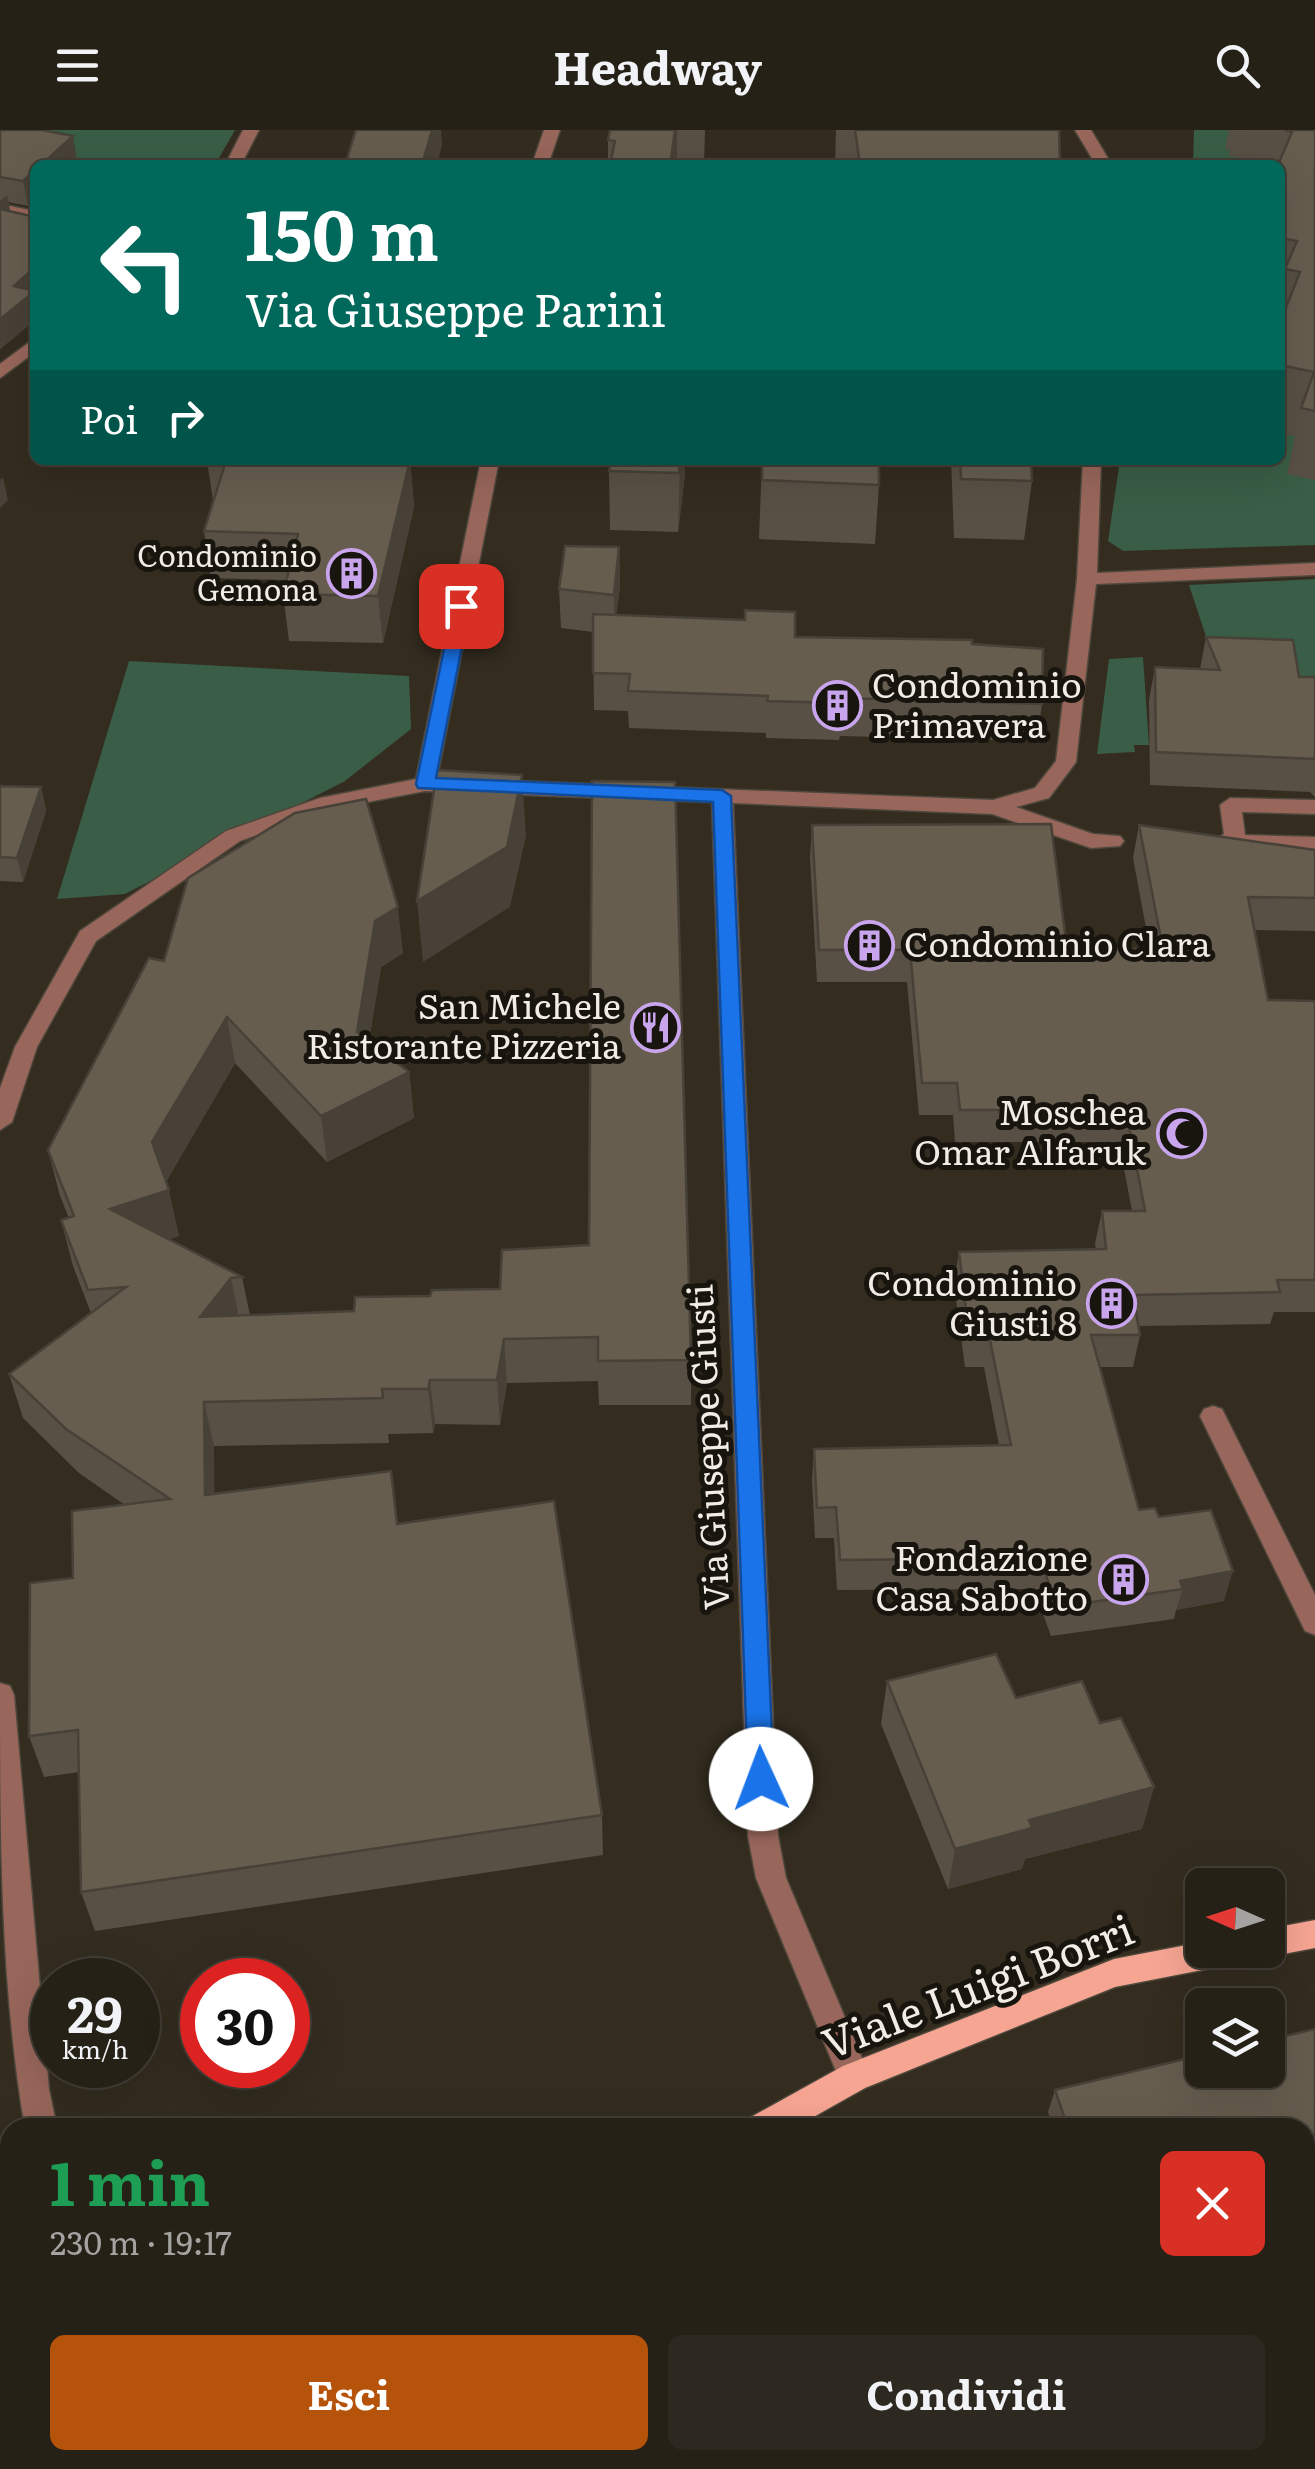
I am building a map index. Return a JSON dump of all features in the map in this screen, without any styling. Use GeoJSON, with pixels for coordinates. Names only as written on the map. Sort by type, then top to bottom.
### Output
{"type":"FeatureCollection","features":[{"type":"Feature","properties":{"kind":"main road"},"geometry":{"type":"LineString","coordinates":[[1285,1940],[1315,1934]]}},
{"type":"Feature","properties":{"kind":"main road","name":"Viale Luigi Borri"},"geometry":{"type":"LineString","coordinates":[[780,2118],[854,2077],[1114,1973],[1185,1959]]}},
{"type":"Feature","properties":{"kind":"street"},"geometry":{"type":"LineString","coordinates":[[235,160],[251,130]]}},
{"type":"Feature","properties":{"kind":"street"},"geometry":{"type":"LineString","coordinates":[[542,160],[552,130]]}},
{"type":"Feature","properties":{"kind":"street"},"geometry":{"type":"LineString","coordinates":[[1083,130],[1101,160]]}},
{"type":"Feature","properties":{"kind":"street"},"geometry":{"type":"LineString","coordinates":[[0,209],[30,215]]}},
{"type":"Feature","properties":{"kind":"street"},"geometry":{"type":"LineString","coordinates":[[0,373],[30,347]]}},
{"type":"Feature","properties":{"kind":"street"},"geometry":{"type":"LineString","coordinates":[[425,784],[489,465]]}},
{"type":"Feature","properties":{"kind":"street"},"geometry":{"type":"LineString","coordinates":[[994,807],[1042,792],[1066,762],[1087,579],[1092,465]]}},
{"type":"Feature","properties":{"kind":"street"},"geometry":{"type":"LineString","coordinates":[[1087,579],[1315,569]]}},
{"type":"Feature","properties":{"kind":"street"},"geometry":{"type":"LineString","coordinates":[[0,1122],[26,1047],[88,936],[233,836],[327,802],[425,784],[994,807],[1090,841],[1113,841]]}},
{"type":"Feature","properties":{"kind":"street","name":"Via Giuseppe Giusti"},"geometry":{"type":"LineString","coordinates":[[722,796],[763,1836],[771,1878],[854,2077]]}},
{"type":"Feature","properties":{"kind":"street"},"geometry":{"type":"LineString","coordinates":[[1236,842],[1230,805],[1315,806]]}},
{"type":"Feature","properties":{"kind":"street"},"geometry":{"type":"LineString","coordinates":[[1208,840],[1315,844]]}},
{"type":"Feature","properties":{"kind":"street"},"geometry":{"type":"LineString","coordinates":[[1213,1416],[1315,1624]]}},
{"type":"Feature","properties":{"kind":"street"},"geometry":{"type":"LineString","coordinates":[[0,1695],[33,2089],[39,2118]]}},
{"type":"Feature","properties":{"kind":"green space"},"geometry":{"type":"Polygon","coordinates":[[[0,130],[235,130],[218,160],[30,160],[30,206],[0,199],[0,130]]]}},
{"type":"Feature","properties":{"kind":"green space"},"geometry":{"type":"Polygon","coordinates":[[[1194,130],[1315,130],[1315,545],[1123,551],[1108,541],[1119,465],[1285,465],[1285,160],[1193,160],[1194,130]]]}},
{"type":"Feature","properties":{"kind":"green space"},"geometry":{"type":"Polygon","coordinates":[[[1315,579],[1315,748],[1217,670],[1189,585],[1315,579]]]}},
{"type":"Feature","properties":{"kind":"green space"},"geometry":{"type":"Polygon","coordinates":[[[1143,657],[1149,745],[1134,745],[1135,752],[1097,754],[1109,659],[1143,657]]]}},
{"type":"Feature","properties":{"kind":"green space"},"geometry":{"type":"Polygon","coordinates":[[[129,661],[409,676],[411,729],[345,781],[125,894],[57,899],[129,661]]]}},
{"type":"Feature","properties":{"kind":"building"},"geometry":{"type":"Polygon","coordinates":[[[0,130],[42,130],[73,136],[47,160],[30,160],[30,175],[23,181],[0,177],[0,130]]]}},
{"type":"Feature","properties":{"kind":"building"},"geometry":{"type":"Polygon","coordinates":[[[356,130],[432,130],[423,160],[347,160],[356,130]]]}},
{"type":"Feature","properties":{"kind":"building"},"geometry":{"type":"Polygon","coordinates":[[[610,130],[675,130],[671,160],[611,160],[615,141],[608,140],[610,130]]]}},
{"type":"Feature","properties":{"kind":"building"},"geometry":{"type":"Polygon","coordinates":[[[855,130],[1059,130],[1060,160],[859,160],[855,130]]]}},
{"type":"Feature","properties":{"kind":"building"},"geometry":{"type":"Polygon","coordinates":[[[1285,130],[1315,130],[1315,411],[1301,408],[1314,372],[1285,366],[1285,310],[1300,272],[1285,269],[1297,241],[1285,239],[1285,160],[1280,160],[1292,132],[1285,130]]]}},
{"type":"Feature","properties":{"kind":"building"},"geometry":{"type":"Polygon","coordinates":[[[0,209],[30,216],[30,272],[14,286],[30,290],[30,295],[0,319],[0,209]]]}},
{"type":"Feature","properties":{"kind":"building"},"geometry":{"type":"Polygon","coordinates":[[[225,465],[409,465],[378,596],[283,594],[298,534],[204,531],[225,465]]]}},
{"type":"Feature","properties":{"kind":"building"},"geometry":{"type":"Polygon","coordinates":[[[610,465],[680,465],[679,473],[609,471],[610,465]]]}},
{"type":"Feature","properties":{"kind":"building"},"geometry":{"type":"Polygon","coordinates":[[[762,465],[879,465],[879,485],[762,480],[762,465]]]}},
{"type":"Feature","properties":{"kind":"building"},"geometry":{"type":"Polygon","coordinates":[[[960,465],[1031,465],[1032,481],[961,479],[960,465]]]}},
{"type":"Feature","properties":{"kind":"building"},"geometry":{"type":"Polygon","coordinates":[[[565,546],[619,547],[614,595],[559,589],[565,546]]]}},
{"type":"Feature","properties":{"kind":"building"},"geometry":{"type":"Polygon","coordinates":[[[745,610],[795,612],[795,637],[972,640],[972,644],[1043,649],[1042,704],[842,698],[842,703],[767,701],[768,696],[628,691],[630,674],[593,673],[593,614],[745,620],[745,610]]]}},
{"type":"Feature","properties":{"kind":"building"},"geometry":{"type":"Polygon","coordinates":[[[1206,637],[1293,640],[1299,677],[1315,677],[1315,759],[1156,752],[1155,667],[1220,670],[1206,637]]]}},
{"type":"Feature","properties":{"kind":"building"},"geometry":{"type":"Polygon","coordinates":[[[437,770],[522,775],[507,847],[417,901],[437,770]]]}},
{"type":"Feature","properties":{"kind":"building"},"geometry":{"type":"Polygon","coordinates":[[[592,781],[675,782],[691,1360],[598,1361],[598,1337],[504,1339],[497,1380],[430,1380],[428,1389],[382,1389],[383,1398],[204,1402],[205,1495],[391,1471],[397,1524],[554,1501],[602,1815],[81,1892],[78,1730],[29,1736],[30,1583],[73,1578],[72,1511],[170,1499],[66,1429],[9,1374],[126,1287],[88,1290],[61,1220],[74,1216],[48,1150],[149,958],[164,961],[188,878],[295,813],[366,799],[398,907],[375,921],[357,1032],[409,1072],[321,1116],[227,1017],[152,1142],[169,1190],[110,1209],[242,1277],[231,1278],[200,1317],[354,1311],[355,1297],[430,1296],[432,1290],[500,1289],[502,1250],[589,1245],[592,781]]]}},
{"type":"Feature","properties":{"kind":"building"},"geometry":{"type":"Polygon","coordinates":[[[0,786],[41,787],[17,858],[0,857],[0,786]]]}},
{"type":"Feature","properties":{"kind":"building"},"geometry":{"type":"Polygon","coordinates":[[[1051,824],[1067,949],[1163,949],[1139,825],[1315,850],[1315,898],[1248,897],[1268,1000],[1315,1001],[1315,1280],[1277,1280],[1280,1292],[1133,1295],[1140,1335],[1091,1335],[1139,1510],[1155,1508],[1159,1517],[1211,1510],[1233,1571],[1180,1581],[1183,1589],[1057,1607],[1040,1558],[840,1560],[836,1507],[817,1508],[814,1449],[1011,1445],[989,1335],[969,1335],[959,1252],[1106,1249],[1102,1211],[1145,1211],[1126,1110],[960,1110],[957,1083],[922,1083],[910,950],[819,950],[812,825],[1051,824]]]}},
{"type":"Feature","properties":{"kind":"building"},"geometry":{"type":"Polygon","coordinates":[[[996,1654],[1016,1698],[1082,1681],[1100,1723],[1121,1718],[1154,1787],[1029,1820],[1032,1828],[955,1849],[887,1681],[996,1654]]]}},
{"type":"Feature","properties":{"kind":"building"},"geometry":{"type":"Polygon","coordinates":[[[1315,2029],[1315,2118],[1065,2118],[1055,2090],[1185,2059],[1185,2088],[1285,2088],[1285,2036],[1315,2029]]]}},
{"type":"Feature","properties":{"kind":"place","name":"Condominio Gemona"},"geometry":{"type":"Point","coordinates":[352,574]}},
{"type":"Feature","properties":{"kind":"place","name":"Condominio Primavera"},"geometry":{"type":"Point","coordinates":[837,706]}},
{"type":"Feature","properties":{"kind":"place","name":"Condominio Clara"},"geometry":{"type":"Point","coordinates":[869,945]}},
{"type":"Feature","properties":{"kind":"place","name":"San Michele Ristorante Pizzeria"},"geometry":{"type":"Point","coordinates":[656,1027]}},
{"type":"Feature","properties":{"kind":"place","name":"Moschea Omar Alfaruk"},"geometry":{"type":"Point","coordinates":[1181,1133]}},
{"type":"Feature","properties":{"kind":"place","name":"Condominio Giusti 8"},"geometry":{"type":"Point","coordinates":[1112,1304]}},
{"type":"Feature","properties":{"kind":"place","name":"Fondazione Casa Sabotto"},"geometry":{"type":"Point","coordinates":[1123,1579]}},
{"type":"Feature","properties":{"kind":"route"},"geometry":{"type":"LineString","coordinates":[[461,606],[425,784],[722,796],[761,1779]]}}]}
